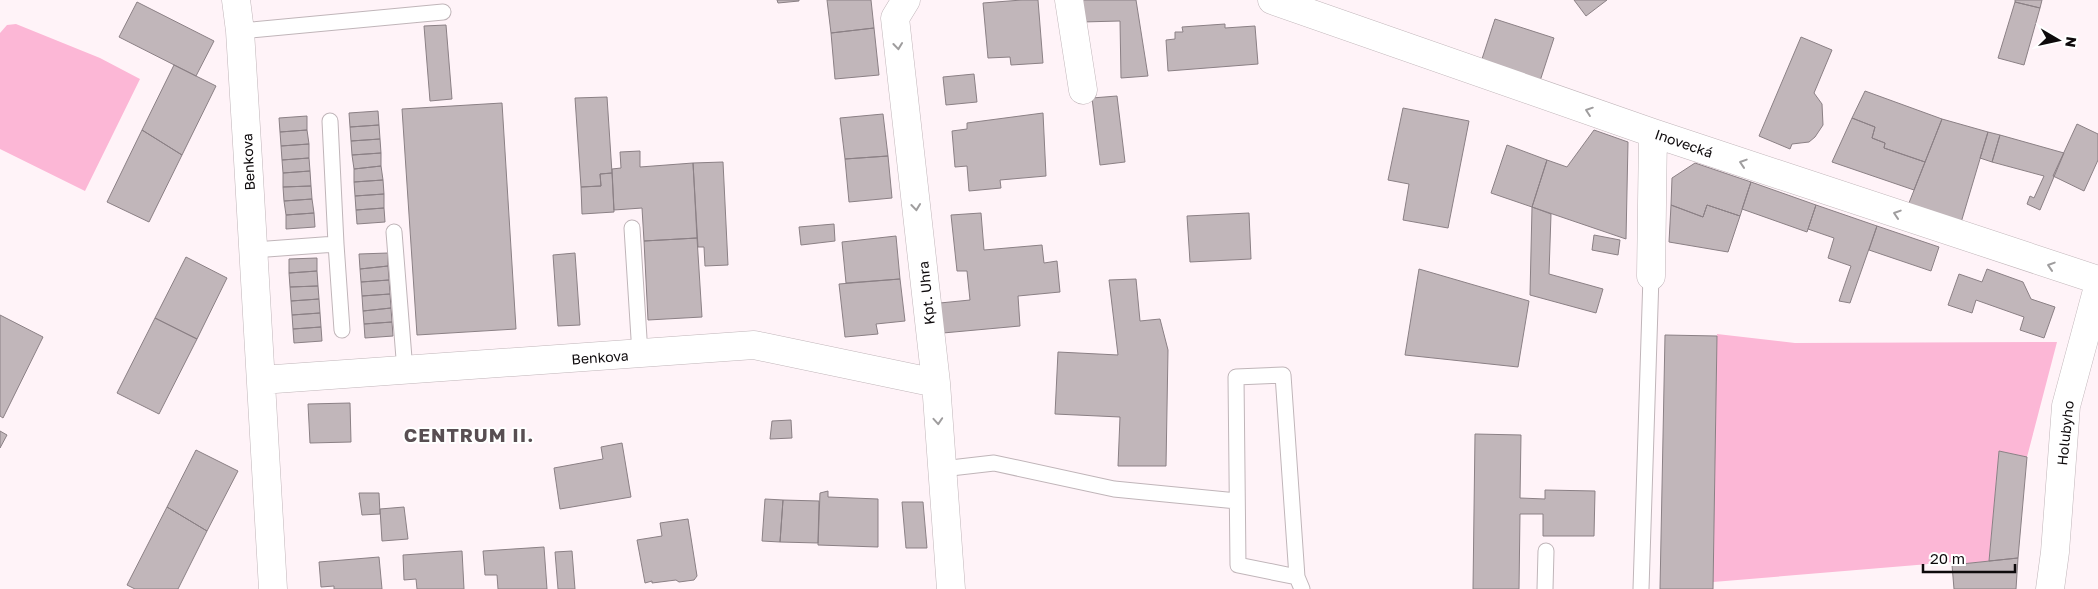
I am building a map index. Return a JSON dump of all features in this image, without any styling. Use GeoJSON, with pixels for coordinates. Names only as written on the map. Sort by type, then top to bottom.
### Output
{"type":"FeatureCollection","features":[{"type":"Feature","properties":{"kind":"street","name":"Kpt. Uhra"},"geometry":{"type":"LineString","coordinates":[[906,0],[895,18],[936,384],[951,589]]}},
{"type":"Feature","properties":{"kind":"street"},"geometry":{"type":"LineString","coordinates":[[1070,0],[1082,90]]}},
{"type":"Feature","properties":{"kind":"street","name":"Inovecká"},"geometry":{"type":"LineString","coordinates":[[1272,0],[1653,133],[2098,280]]}},
{"type":"Feature","properties":{"kind":"street","name":"Benkova"},"geometry":{"type":"LineString","coordinates":[[237,2],[273,589]]}},
{"type":"Feature","properties":{"kind":"street"},"geometry":{"type":"LineString","coordinates":[[1650,276],[1653,133]]}},
{"type":"Feature","properties":{"kind":"street","name":"Holubyho"},"geometry":{"type":"LineString","coordinates":[[2050,589],[2055,552],[2066,406],[2098,286]]}},
{"type":"Feature","properties":{"kind":"street","name":"Benkova"},"geometry":{"type":"LineString","coordinates":[[261,380],[754,345],[936,384]]}},
{"type":"Feature","properties":{"kind":"street","name":"Holubyho"},"geometry":{"type":"LineString","coordinates":[[2055,552],[2067,589]]}},
{"type":"Feature","properties":{"kind":"lane"},"geometry":{"type":"LineString","coordinates":[[240,31],[443,12]]}},
{"type":"Feature","properties":{"kind":"lane"},"geometry":{"type":"LineString","coordinates":[[330,121],[342,330]]}},
{"type":"Feature","properties":{"kind":"lane"},"geometry":{"type":"LineString","coordinates":[[632,228],[640,354]]}},
{"type":"Feature","properties":{"kind":"lane"},"geometry":{"type":"LineString","coordinates":[[394,232],[405,370]]}},
{"type":"Feature","properties":{"kind":"lane"},"geometry":{"type":"LineString","coordinates":[[253,250],[336,244]]}},
{"type":"Feature","properties":{"kind":"lane"},"geometry":{"type":"LineString","coordinates":[[1641,589],[1650,276]]}},
{"type":"Feature","properties":{"kind":"lane"},"geometry":{"type":"LineString","coordinates":[[1283,374],[1300,583],[1238,565],[1236,377],[1283,374]]}},
{"type":"Feature","properties":{"kind":"lane"},"geometry":{"type":"LineString","coordinates":[[942,469],[994,463],[1114,489],[1237,501]]}},
{"type":"Feature","properties":{"kind":"lane"},"geometry":{"type":"LineString","coordinates":[[1545,589],[1546,551]]}},
{"type":"Feature","properties":{"kind":"shaded area"},"geometry":{"type":"Polygon","coordinates":[[[16,24],[100,58],[140,79],[85,191],[0,149],[0,33],[7,25],[16,24]]]}},
{"type":"Feature","properties":{"kind":"shaded area"},"geometry":{"type":"Polygon","coordinates":[[[1717,334],[1795,343],[2057,342],[2027,457],[1999,451],[1989,561],[1952,565],[1953,562],[1713,582],[1717,334]]]}},
{"type":"Feature","properties":{"kind":"building"},"geometry":{"type":"Polygon","coordinates":[[[777,0],[799,0],[799,1],[778,3],[777,0]]]}},
{"type":"Feature","properties":{"kind":"building"},"geometry":{"type":"Polygon","coordinates":[[[827,0],[871,0],[874,28],[831,33],[827,0]]]}},
{"type":"Feature","properties":{"kind":"building"},"geometry":{"type":"Polygon","coordinates":[[[1038,0],[1043,63],[1011,65],[1010,57],[988,58],[983,3],[1038,0]]]}},
{"type":"Feature","properties":{"kind":"building"},"geometry":{"type":"Polygon","coordinates":[[[1079,0],[1136,0],[1148,76],[1121,78],[1120,21],[1082,22],[1079,0]]]}},
{"type":"Feature","properties":{"kind":"building"},"geometry":{"type":"Polygon","coordinates":[[[1574,0],[1607,0],[1586,16],[1574,0]]]}},
{"type":"Feature","properties":{"kind":"building"},"geometry":{"type":"Polygon","coordinates":[[[2015,0],[2042,0],[2040,8],[2015,2],[2015,0]]]}},
{"type":"Feature","properties":{"kind":"building"},"geometry":{"type":"Polygon","coordinates":[[[137,2],[214,41],[196,76],[119,37],[137,2]]]}},
{"type":"Feature","properties":{"kind":"building"},"geometry":{"type":"Polygon","coordinates":[[[2015,2],[2040,8],[2024,65],[1998,58],[2015,2]]]}},
{"type":"Feature","properties":{"kind":"building"},"geometry":{"type":"Polygon","coordinates":[[[1495,19],[1554,38],[1540,81],[1481,62],[1495,19]]]}},
{"type":"Feature","properties":{"kind":"building"},"geometry":{"type":"Polygon","coordinates":[[[1225,24],[1225,28],[1255,26],[1258,64],[1168,71],[1166,40],[1175,39],[1175,32],[1183,32],[1182,27],[1225,24]]]}},
{"type":"Feature","properties":{"kind":"building"},"geometry":{"type":"Polygon","coordinates":[[[446,25],[452,99],[430,101],[424,26],[446,25]]]}},
{"type":"Feature","properties":{"kind":"building"},"geometry":{"type":"Polygon","coordinates":[[[874,28],[879,75],[835,79],[831,33],[874,28]]]}},
{"type":"Feature","properties":{"kind":"building"},"geometry":{"type":"Polygon","coordinates":[[[1801,37],[1832,50],[1814,93],[1822,104],[1823,125],[1809,142],[1792,144],[1790,149],[1759,136],[1801,37]]]}},
{"type":"Feature","properties":{"kind":"building"},"geometry":{"type":"Polygon","coordinates":[[[174,65],[216,86],[182,155],[142,130],[174,65]]]}},
{"type":"Feature","properties":{"kind":"building"},"geometry":{"type":"Polygon","coordinates":[[[974,74],[977,102],[946,105],[943,77],[974,74]]]}},
{"type":"Feature","properties":{"kind":"building"},"geometry":{"type":"Polygon","coordinates":[[[1865,91],[1942,119],[1925,162],[1884,148],[1885,143],[1872,138],[1875,127],[1852,118],[1865,91]]]}},
{"type":"Feature","properties":{"kind":"building"},"geometry":{"type":"Polygon","coordinates":[[[1117,96],[1125,162],[1100,165],[1092,98],[1117,96]]]}},
{"type":"Feature","properties":{"kind":"building"},"geometry":{"type":"Polygon","coordinates":[[[607,97],[612,173],[600,174],[601,186],[581,187],[575,98],[607,97]]]}},
{"type":"Feature","properties":{"kind":"building"},"geometry":{"type":"Polygon","coordinates":[[[502,103],[516,329],[417,335],[402,109],[502,103]]]}},
{"type":"Feature","properties":{"kind":"building"},"geometry":{"type":"Polygon","coordinates":[[[1403,108],[1469,121],[1448,228],[1403,220],[1409,184],[1388,180],[1403,108]]]}},
{"type":"Feature","properties":{"kind":"building"},"geometry":{"type":"Polygon","coordinates":[[[378,111],[379,125],[350,127],[349,113],[378,111]]]}},
{"type":"Feature","properties":{"kind":"building"},"geometry":{"type":"Polygon","coordinates":[[[1043,113],[1046,176],[1000,180],[1001,188],[969,191],[967,166],[955,167],[952,131],[967,129],[967,123],[1043,113]]]}},
{"type":"Feature","properties":{"kind":"building"},"geometry":{"type":"Polygon","coordinates":[[[883,114],[888,156],[845,159],[840,118],[883,114]]]}},
{"type":"Feature","properties":{"kind":"building"},"geometry":{"type":"Polygon","coordinates":[[[307,116],[307,130],[280,132],[279,118],[307,116]]]}},
{"type":"Feature","properties":{"kind":"building"},"geometry":{"type":"Polygon","coordinates":[[[1852,118],[1875,127],[1872,138],[1885,143],[1884,148],[1925,162],[1914,190],[1832,162],[1852,118]]]}},
{"type":"Feature","properties":{"kind":"building"},"geometry":{"type":"Polygon","coordinates":[[[1942,119],[1988,132],[1960,226],[1907,208],[1942,119]]]}},
{"type":"Feature","properties":{"kind":"building"},"geometry":{"type":"Polygon","coordinates":[[[2077,124],[2098,134],[2098,160],[2084,191],[2053,176],[2077,124]]]}},
{"type":"Feature","properties":{"kind":"building"},"geometry":{"type":"Polygon","coordinates":[[[379,125],[380,139],[351,141],[350,127],[379,125]]]}},
{"type":"Feature","properties":{"kind":"building"},"geometry":{"type":"Polygon","coordinates":[[[142,130],[182,155],[149,222],[107,202],[142,130]]]}},
{"type":"Feature","properties":{"kind":"building"},"geometry":{"type":"Polygon","coordinates":[[[307,130],[309,144],[281,146],[280,132],[307,130]]]}},
{"type":"Feature","properties":{"kind":"building"},"geometry":{"type":"Polygon","coordinates":[[[1594,130],[1628,142],[1626,239],[1532,207],[1547,160],[1567,167],[1594,130]]]}},
{"type":"Feature","properties":{"kind":"building"},"geometry":{"type":"Polygon","coordinates":[[[1988,132],[2000,135],[1992,162],[1980,158],[1988,132]]]}},
{"type":"Feature","properties":{"kind":"building"},"geometry":{"type":"Polygon","coordinates":[[[2000,135],[2064,153],[2040,210],[2027,204],[2030,196],[2034,198],[2044,176],[1992,162],[2000,135]]]}},
{"type":"Feature","properties":{"kind":"building"},"geometry":{"type":"Polygon","coordinates":[[[380,139],[381,153],[352,155],[351,141],[380,139]]]}},
{"type":"Feature","properties":{"kind":"building"},"geometry":{"type":"Polygon","coordinates":[[[309,144],[309,158],[282,160],[281,146],[309,144]]]}},
{"type":"Feature","properties":{"kind":"building"},"geometry":{"type":"Polygon","coordinates":[[[1507,145],[1547,160],[1532,207],[1491,193],[1507,145]]]}},
{"type":"Feature","properties":{"kind":"building"},"geometry":{"type":"Polygon","coordinates":[[[640,151],[640,167],[693,163],[697,238],[644,241],[642,208],[614,210],[612,169],[621,168],[620,152],[640,151]]]}},
{"type":"Feature","properties":{"kind":"building"},"geometry":{"type":"Polygon","coordinates":[[[381,153],[381,166],[354,169],[352,155],[381,153]]]}},
{"type":"Feature","properties":{"kind":"building"},"geometry":{"type":"Polygon","coordinates":[[[888,156],[892,198],[849,202],[845,159],[888,156]]]}},
{"type":"Feature","properties":{"kind":"building"},"geometry":{"type":"Polygon","coordinates":[[[309,158],[310,171],[283,173],[282,160],[309,158]]]}},
{"type":"Feature","properties":{"kind":"building"},"geometry":{"type":"Polygon","coordinates":[[[723,162],[728,265],[705,266],[704,247],[698,247],[693,163],[723,162]]]}},
{"type":"Feature","properties":{"kind":"building"},"geometry":{"type":"Polygon","coordinates":[[[1695,163],[1751,182],[1740,216],[1707,205],[1703,217],[1671,205],[1672,178],[1695,163]]]}},
{"type":"Feature","properties":{"kind":"building"},"geometry":{"type":"Polygon","coordinates":[[[381,166],[383,180],[354,182],[354,169],[381,166]]]}},
{"type":"Feature","properties":{"kind":"building"},"geometry":{"type":"Polygon","coordinates":[[[310,171],[311,186],[283,187],[283,173],[310,171]]]}},
{"type":"Feature","properties":{"kind":"building"},"geometry":{"type":"Polygon","coordinates":[[[612,173],[614,212],[582,214],[581,187],[601,186],[600,174],[612,173]]]}},
{"type":"Feature","properties":{"kind":"building"},"geometry":{"type":"Polygon","coordinates":[[[383,180],[384,194],[355,196],[354,182],[383,180]]]}},
{"type":"Feature","properties":{"kind":"building"},"geometry":{"type":"Polygon","coordinates":[[[1751,182],[1816,205],[1807,232],[1742,209],[1751,182]]]}},
{"type":"Feature","properties":{"kind":"building"},"geometry":{"type":"Polygon","coordinates":[[[311,186],[312,199],[284,201],[283,187],[311,186]]]}},
{"type":"Feature","properties":{"kind":"building"},"geometry":{"type":"Polygon","coordinates":[[[384,194],[384,208],[356,210],[355,196],[384,194]]]}},
{"type":"Feature","properties":{"kind":"building"},"geometry":{"type":"Polygon","coordinates":[[[312,199],[314,213],[286,215],[284,201],[312,199]]]}},
{"type":"Feature","properties":{"kind":"building"},"geometry":{"type":"Polygon","coordinates":[[[1671,205],[1703,217],[1707,205],[1740,216],[1728,252],[1669,242],[1671,205]]]}},
{"type":"Feature","properties":{"kind":"building"},"geometry":{"type":"Polygon","coordinates":[[[1816,205],[1877,226],[1850,303],[1839,301],[1851,266],[1828,258],[1834,238],[1808,229],[1816,205]]]}},
{"type":"Feature","properties":{"kind":"building"},"geometry":{"type":"Polygon","coordinates":[[[1532,207],[1551,214],[1549,274],[1603,289],[1596,313],[1530,295],[1532,207]]]}},
{"type":"Feature","properties":{"kind":"building"},"geometry":{"type":"Polygon","coordinates":[[[384,208],[385,222],[357,224],[356,210],[384,208]]]}},
{"type":"Feature","properties":{"kind":"building"},"geometry":{"type":"Polygon","coordinates":[[[314,213],[315,227],[286,229],[286,215],[314,213]]]}},
{"type":"Feature","properties":{"kind":"building"},"geometry":{"type":"Polygon","coordinates":[[[981,213],[984,250],[1042,245],[1044,263],[1057,261],[1060,292],[1018,296],[1020,326],[943,333],[940,303],[970,300],[967,271],[957,271],[951,215],[981,213]]]}},
{"type":"Feature","properties":{"kind":"building"},"geometry":{"type":"Polygon","coordinates":[[[1249,213],[1251,259],[1190,262],[1187,216],[1249,213]]]}},
{"type":"Feature","properties":{"kind":"building"},"geometry":{"type":"Polygon","coordinates":[[[834,224],[835,241],[801,245],[799,227],[834,224]]]}},
{"type":"Feature","properties":{"kind":"building"},"geometry":{"type":"Polygon","coordinates":[[[1877,226],[1939,247],[1931,271],[1869,250],[1877,226]]]}},
{"type":"Feature","properties":{"kind":"building"},"geometry":{"type":"Polygon","coordinates":[[[1594,235],[1620,240],[1618,255],[1592,250],[1594,235]]]}},
{"type":"Feature","properties":{"kind":"building"},"geometry":{"type":"Polygon","coordinates":[[[896,236],[900,279],[846,283],[842,242],[896,236]]]}},
{"type":"Feature","properties":{"kind":"building"},"geometry":{"type":"Polygon","coordinates":[[[697,238],[702,317],[648,320],[644,241],[697,238]]]}},
{"type":"Feature","properties":{"kind":"building"},"geometry":{"type":"Polygon","coordinates":[[[388,253],[388,266],[360,269],[359,254],[388,253]]]}},
{"type":"Feature","properties":{"kind":"building"},"geometry":{"type":"Polygon","coordinates":[[[575,253],[580,325],[558,326],[553,255],[575,253]]]}},
{"type":"Feature","properties":{"kind":"building"},"geometry":{"type":"Polygon","coordinates":[[[186,257],[227,278],[197,339],[155,318],[186,257]]]}},
{"type":"Feature","properties":{"kind":"building"},"geometry":{"type":"Polygon","coordinates":[[[317,258],[317,271],[289,273],[289,259],[317,258]]]}},
{"type":"Feature","properties":{"kind":"building"},"geometry":{"type":"Polygon","coordinates":[[[388,266],[389,280],[361,282],[360,269],[388,266]]]}},
{"type":"Feature","properties":{"kind":"building"},"geometry":{"type":"Polygon","coordinates":[[[1419,269],[1529,301],[1518,367],[1405,355],[1419,269]]]}},
{"type":"Feature","properties":{"kind":"building"},"geometry":{"type":"Polygon","coordinates":[[[1987,269],[2023,282],[2031,299],[2055,307],[2044,338],[2020,330],[2024,317],[1976,300],[1972,313],[1948,305],[1959,274],[1982,282],[1987,269]]]}},
{"type":"Feature","properties":{"kind":"building"},"geometry":{"type":"Polygon","coordinates":[[[317,271],[318,286],[290,287],[289,273],[317,271]]]}},
{"type":"Feature","properties":{"kind":"building"},"geometry":{"type":"Polygon","coordinates":[[[900,279],[905,321],[876,324],[878,334],[845,337],[839,284],[900,279]]]}},
{"type":"Feature","properties":{"kind":"building"},"geometry":{"type":"Polygon","coordinates":[[[1136,279],[1140,321],[1160,319],[1168,350],[1166,466],[1118,466],[1120,417],[1055,414],[1058,352],[1118,355],[1109,280],[1136,279]]]}},
{"type":"Feature","properties":{"kind":"building"},"geometry":{"type":"Polygon","coordinates":[[[389,280],[390,294],[362,296],[361,282],[389,280]]]}},
{"type":"Feature","properties":{"kind":"building"},"geometry":{"type":"Polygon","coordinates":[[[318,286],[319,299],[291,301],[290,287],[318,286]]]}},
{"type":"Feature","properties":{"kind":"building"},"geometry":{"type":"Polygon","coordinates":[[[390,294],[391,308],[363,311],[362,296],[390,294]]]}},
{"type":"Feature","properties":{"kind":"building"},"geometry":{"type":"Polygon","coordinates":[[[319,299],[320,313],[292,315],[291,301],[319,299]]]}},
{"type":"Feature","properties":{"kind":"building"},"geometry":{"type":"Polygon","coordinates":[[[391,308],[392,322],[364,324],[363,311],[391,308]]]}},
{"type":"Feature","properties":{"kind":"building"},"geometry":{"type":"Polygon","coordinates":[[[320,313],[321,327],[293,329],[292,315],[320,313]]]}},
{"type":"Feature","properties":{"kind":"building"},"geometry":{"type":"Polygon","coordinates":[[[0,315],[43,337],[3,418],[0,416],[0,315]]]}},
{"type":"Feature","properties":{"kind":"building"},"geometry":{"type":"Polygon","coordinates":[[[155,318],[197,339],[159,414],[117,393],[155,318]]]}},
{"type":"Feature","properties":{"kind":"building"},"geometry":{"type":"Polygon","coordinates":[[[392,322],[393,336],[365,338],[364,324],[392,322]]]}},
{"type":"Feature","properties":{"kind":"building"},"geometry":{"type":"Polygon","coordinates":[[[321,327],[322,341],[294,343],[293,329],[321,327]]]}},
{"type":"Feature","properties":{"kind":"building"},"geometry":{"type":"Polygon","coordinates":[[[1665,335],[1717,336],[1713,589],[1660,589],[1665,335]]]}},
{"type":"Feature","properties":{"kind":"building"},"geometry":{"type":"Polygon","coordinates":[[[350,403],[351,442],[310,443],[308,404],[350,403]]]}},
{"type":"Feature","properties":{"kind":"building"},"geometry":{"type":"Polygon","coordinates":[[[791,420],[792,438],[770,439],[772,421],[791,420]]]}},
{"type":"Feature","properties":{"kind":"building"},"geometry":{"type":"Polygon","coordinates":[[[0,431],[7,435],[0,448],[0,431]]]}},
{"type":"Feature","properties":{"kind":"building"},"geometry":{"type":"Polygon","coordinates":[[[1475,434],[1521,435],[1520,498],[1545,499],[1545,490],[1595,491],[1594,536],[1543,536],[1543,514],[1520,514],[1519,589],[1473,589],[1475,434]]]}},
{"type":"Feature","properties":{"kind":"building"},"geometry":{"type":"Polygon","coordinates":[[[622,443],[631,497],[560,509],[554,468],[603,459],[601,447],[622,443]]]}},
{"type":"Feature","properties":{"kind":"building"},"geometry":{"type":"Polygon","coordinates":[[[196,450],[238,471],[207,531],[167,507],[196,450]]]}},
{"type":"Feature","properties":{"kind":"building"},"geometry":{"type":"Polygon","coordinates":[[[1999,451],[2027,457],[2018,558],[1989,561],[1999,451]]]}},
{"type":"Feature","properties":{"kind":"building"},"geometry":{"type":"Polygon","coordinates":[[[828,491],[828,497],[878,499],[878,547],[818,545],[820,493],[828,491]]]}},
{"type":"Feature","properties":{"kind":"building"},"geometry":{"type":"Polygon","coordinates":[[[359,493],[379,493],[380,514],[362,515],[359,493]]]}},
{"type":"Feature","properties":{"kind":"building"},"geometry":{"type":"Polygon","coordinates":[[[765,499],[783,500],[780,542],[762,541],[765,499]]]}},
{"type":"Feature","properties":{"kind":"building"},"geometry":{"type":"Polygon","coordinates":[[[783,500],[819,501],[818,543],[780,542],[783,500]]]}},
{"type":"Feature","properties":{"kind":"building"},"geometry":{"type":"Polygon","coordinates":[[[902,502],[923,502],[927,548],[906,548],[902,502]]]}},
{"type":"Feature","properties":{"kind":"building"},"geometry":{"type":"Polygon","coordinates":[[[167,507],[207,531],[178,589],[135,589],[127,585],[167,507]]]}},
{"type":"Feature","properties":{"kind":"building"},"geometry":{"type":"Polygon","coordinates":[[[404,507],[408,539],[382,541],[380,509],[404,507]]]}},
{"type":"Feature","properties":{"kind":"building"},"geometry":{"type":"Polygon","coordinates":[[[688,519],[697,576],[694,580],[652,583],[652,581],[645,583],[637,540],[662,536],[660,523],[688,519]]]}},
{"type":"Feature","properties":{"kind":"building"},"geometry":{"type":"Polygon","coordinates":[[[544,547],[547,589],[498,589],[497,575],[485,575],[483,551],[544,547]]]}},
{"type":"Feature","properties":{"kind":"building"},"geometry":{"type":"Polygon","coordinates":[[[462,551],[464,589],[417,589],[416,579],[404,580],[403,555],[462,551]]]}},
{"type":"Feature","properties":{"kind":"building"},"geometry":{"type":"Polygon","coordinates":[[[572,551],[575,589],[558,589],[555,552],[572,551]]]}},
{"type":"Feature","properties":{"kind":"building"},"geometry":{"type":"Polygon","coordinates":[[[379,557],[382,589],[334,589],[334,586],[321,587],[319,562],[379,557]]]}},
{"type":"Feature","properties":{"kind":"building"},"geometry":{"type":"Polygon","coordinates":[[[2018,558],[2016,589],[1954,589],[1952,565],[2018,558]]]}},
{"type":"Feature","properties":{"kind":"district","name":"CENTRUM II."},"geometry":{"type":"Point","coordinates":[469,434]}}]}
